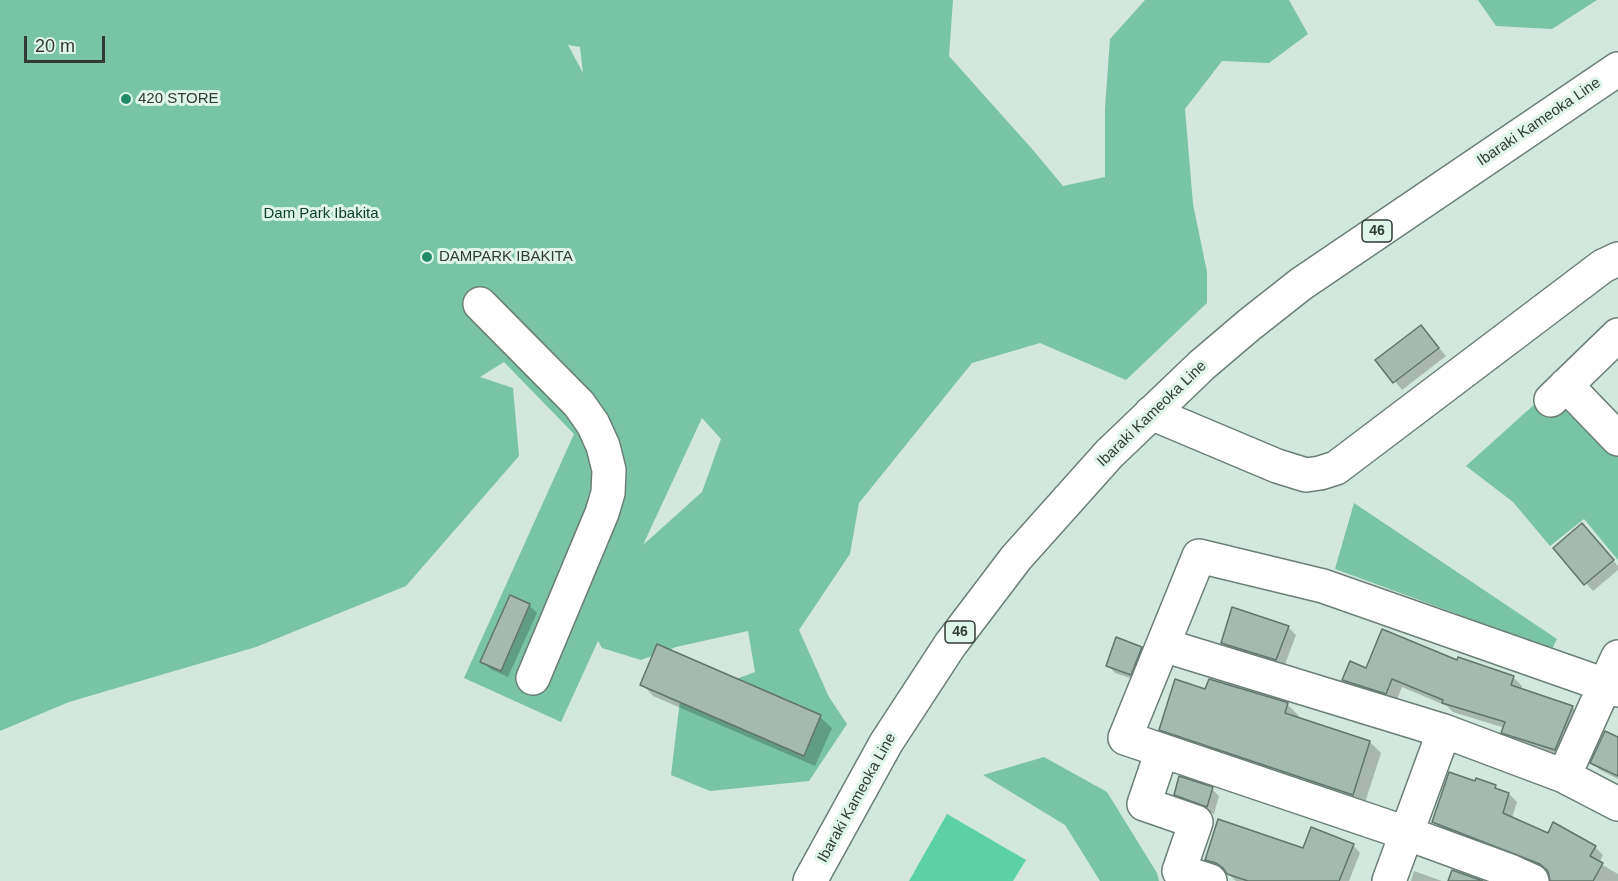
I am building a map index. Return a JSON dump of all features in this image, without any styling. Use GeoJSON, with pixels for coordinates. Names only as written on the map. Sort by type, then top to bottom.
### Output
{"type":"FeatureCollection","features":[{"type":"Feature","properties":{"kind":"street","name":"Ibaraki Kameoka Line"},"geometry":{"type":"LineString","coordinates":[[810,881],[886,743],[968,620],[1052,515],[1109,454],[1249,325],[1301,284],[1618,69]]}},
{"type":"Feature","properties":{"kind":"street"},"geometry":{"type":"LineString","coordinates":[[1151,413],[1277,466],[1306,475],[1336,468],[1603,266],[1618,259]]}},
{"type":"Feature","properties":{"kind":"street"},"geometry":{"type":"LineString","coordinates":[[480,304],[579,404],[593,424],[603,446],[609,470],[608,493],[602,513],[533,678]]}},
{"type":"Feature","properties":{"kind":"street"},"geometry":{"type":"LineString","coordinates":[[1618,335],[1558,392],[1618,439]]}},
{"type":"Feature","properties":{"kind":"street"},"geometry":{"type":"LineString","coordinates":[[1516,878],[1406,833],[1125,738],[1199,556],[1323,586],[1614,677],[1564,776]]}},
{"type":"Feature","properties":{"kind":"street"},"geometry":{"type":"LineString","coordinates":[[1163,645],[1444,731],[1564,776],[1618,804]]}},
{"type":"Feature","properties":{"kind":"street"},"geometry":{"type":"LineString","coordinates":[[1389,881],[1444,731]]}},
{"type":"Feature","properties":{"kind":"street"},"geometry":{"type":"LineString","coordinates":[[1162,751],[1144,804],[1196,822],[1179,871],[1210,881]]}},
{"type":"Feature","properties":{"kind":"green space","name":"Dam Park Ibakita"},"geometry":{"type":"Polygon","coordinates":[[[0,0],[953,0],[949,56],[1063,186],[1105,177],[1105,108],[1110,39],[1145,0],[1289,0],[1308,34],[1269,63],[1222,61],[1185,109],[1193,204],[1207,272],[1207,303],[1126,380],[1040,343],[972,363],[859,503],[850,554],[799,630],[829,697],[847,724],[809,781],[710,791],[671,775],[680,700],[755,672],[748,631],[676,647],[641,660],[602,648],[598,641],[561,722],[464,678],[574,434],[504,362],[480,377],[513,388],[519,456],[406,586],[256,647],[69,702],[0,731],[0,0]],[[568,45],[583,73],[580,47],[568,45]],[[702,418],[643,545],[702,492],[721,439],[702,418]]]}},
{"type":"Feature","properties":{"kind":"green space"},"geometry":{"type":"Polygon","coordinates":[[[1478,0],[1597,0],[1552,29],[1496,26],[1478,0]]]}},
{"type":"Feature","properties":{"kind":"green space"},"geometry":{"type":"Polygon","coordinates":[[[1537,402],[1571,407],[1618,456],[1618,560],[1584,519],[1550,546],[1513,502],[1466,466],[1537,402]]]}},
{"type":"Feature","properties":{"kind":"green space"},"geometry":{"type":"Polygon","coordinates":[[[1354,503],[1557,639],[1552,649],[1335,569],[1354,503]]]}},
{"type":"Feature","properties":{"kind":"green space"},"geometry":{"type":"Polygon","coordinates":[[[1044,757],[1107,792],[1157,873],[1159,881],[1100,881],[1065,825],[983,775],[1044,757]]]}},
{"type":"Feature","properties":{"kind":"shaded area"},"geometry":{"type":"Polygon","coordinates":[[[947,814],[1026,860],[1013,881],[909,881],[947,814]]]}},
{"type":"Feature","properties":{"kind":"building"},"geometry":{"type":"Polygon","coordinates":[[[1421,325],[1439,348],[1393,383],[1375,360],[1421,325]]]}},
{"type":"Feature","properties":{"kind":"building"},"geometry":{"type":"Polygon","coordinates":[[[1582,523],[1614,560],[1584,585],[1553,548],[1582,523]]]}},
{"type":"Feature","properties":{"kind":"building"},"geometry":{"type":"Polygon","coordinates":[[[510,595],[530,604],[501,671],[480,662],[510,595]]]}},
{"type":"Feature","properties":{"kind":"building"},"geometry":{"type":"Polygon","coordinates":[[[1232,607],[1289,626],[1276,660],[1221,643],[1232,607]]]}},
{"type":"Feature","properties":{"kind":"building"},"geometry":{"type":"Polygon","coordinates":[[[1382,629],[1457,660],[1458,657],[1514,676],[1511,685],[1573,706],[1555,750],[1501,733],[1505,722],[1442,703],[1443,700],[1392,679],[1386,694],[1342,680],[1350,661],[1366,668],[1382,629]]]}},
{"type":"Feature","properties":{"kind":"building"},"geometry":{"type":"Polygon","coordinates":[[[1116,637],[1142,647],[1131,675],[1106,666],[1116,637]]]}},
{"type":"Feature","properties":{"kind":"building"},"geometry":{"type":"Polygon","coordinates":[[[657,644],[821,715],[804,756],[640,685],[657,644]]]}},
{"type":"Feature","properties":{"kind":"building"},"geometry":{"type":"Polygon","coordinates":[[[1175,679],[1205,689],[1209,679],[1286,702],[1288,703],[1285,713],[1370,741],[1353,795],[1159,730],[1175,679]]]}},
{"type":"Feature","properties":{"kind":"building"},"geometry":{"type":"Polygon","coordinates":[[[1605,731],[1618,737],[1618,776],[1590,763],[1605,731]]]}},
{"type":"Feature","properties":{"kind":"building"},"geometry":{"type":"Polygon","coordinates":[[[1449,772],[1496,785],[1495,788],[1509,793],[1503,813],[1548,833],[1553,822],[1596,846],[1590,856],[1603,863],[1593,881],[1550,881],[1548,871],[1540,864],[1432,822],[1449,772]]]}},
{"type":"Feature","properties":{"kind":"building"},"geometry":{"type":"Polygon","coordinates":[[[1179,776],[1213,787],[1207,807],[1174,795],[1179,776]]]}},
{"type":"Feature","properties":{"kind":"building"},"geometry":{"type":"Polygon","coordinates":[[[1218,819],[1303,848],[1311,827],[1354,844],[1339,881],[1248,881],[1227,874],[1216,863],[1205,860],[1218,819]]]}},
{"type":"Feature","properties":{"kind":"building"},"geometry":{"type":"Polygon","coordinates":[[[1452,870],[1483,881],[1448,881],[1452,870]]]}},
{"type":"Feature","properties":{"kind":"place","name":"420 STORE"},"geometry":{"type":"Point","coordinates":[126,99]}},
{"type":"Feature","properties":{"kind":"place","name":"DAMPARK IBAKITA"},"geometry":{"type":"Point","coordinates":[427,257]}}]}
